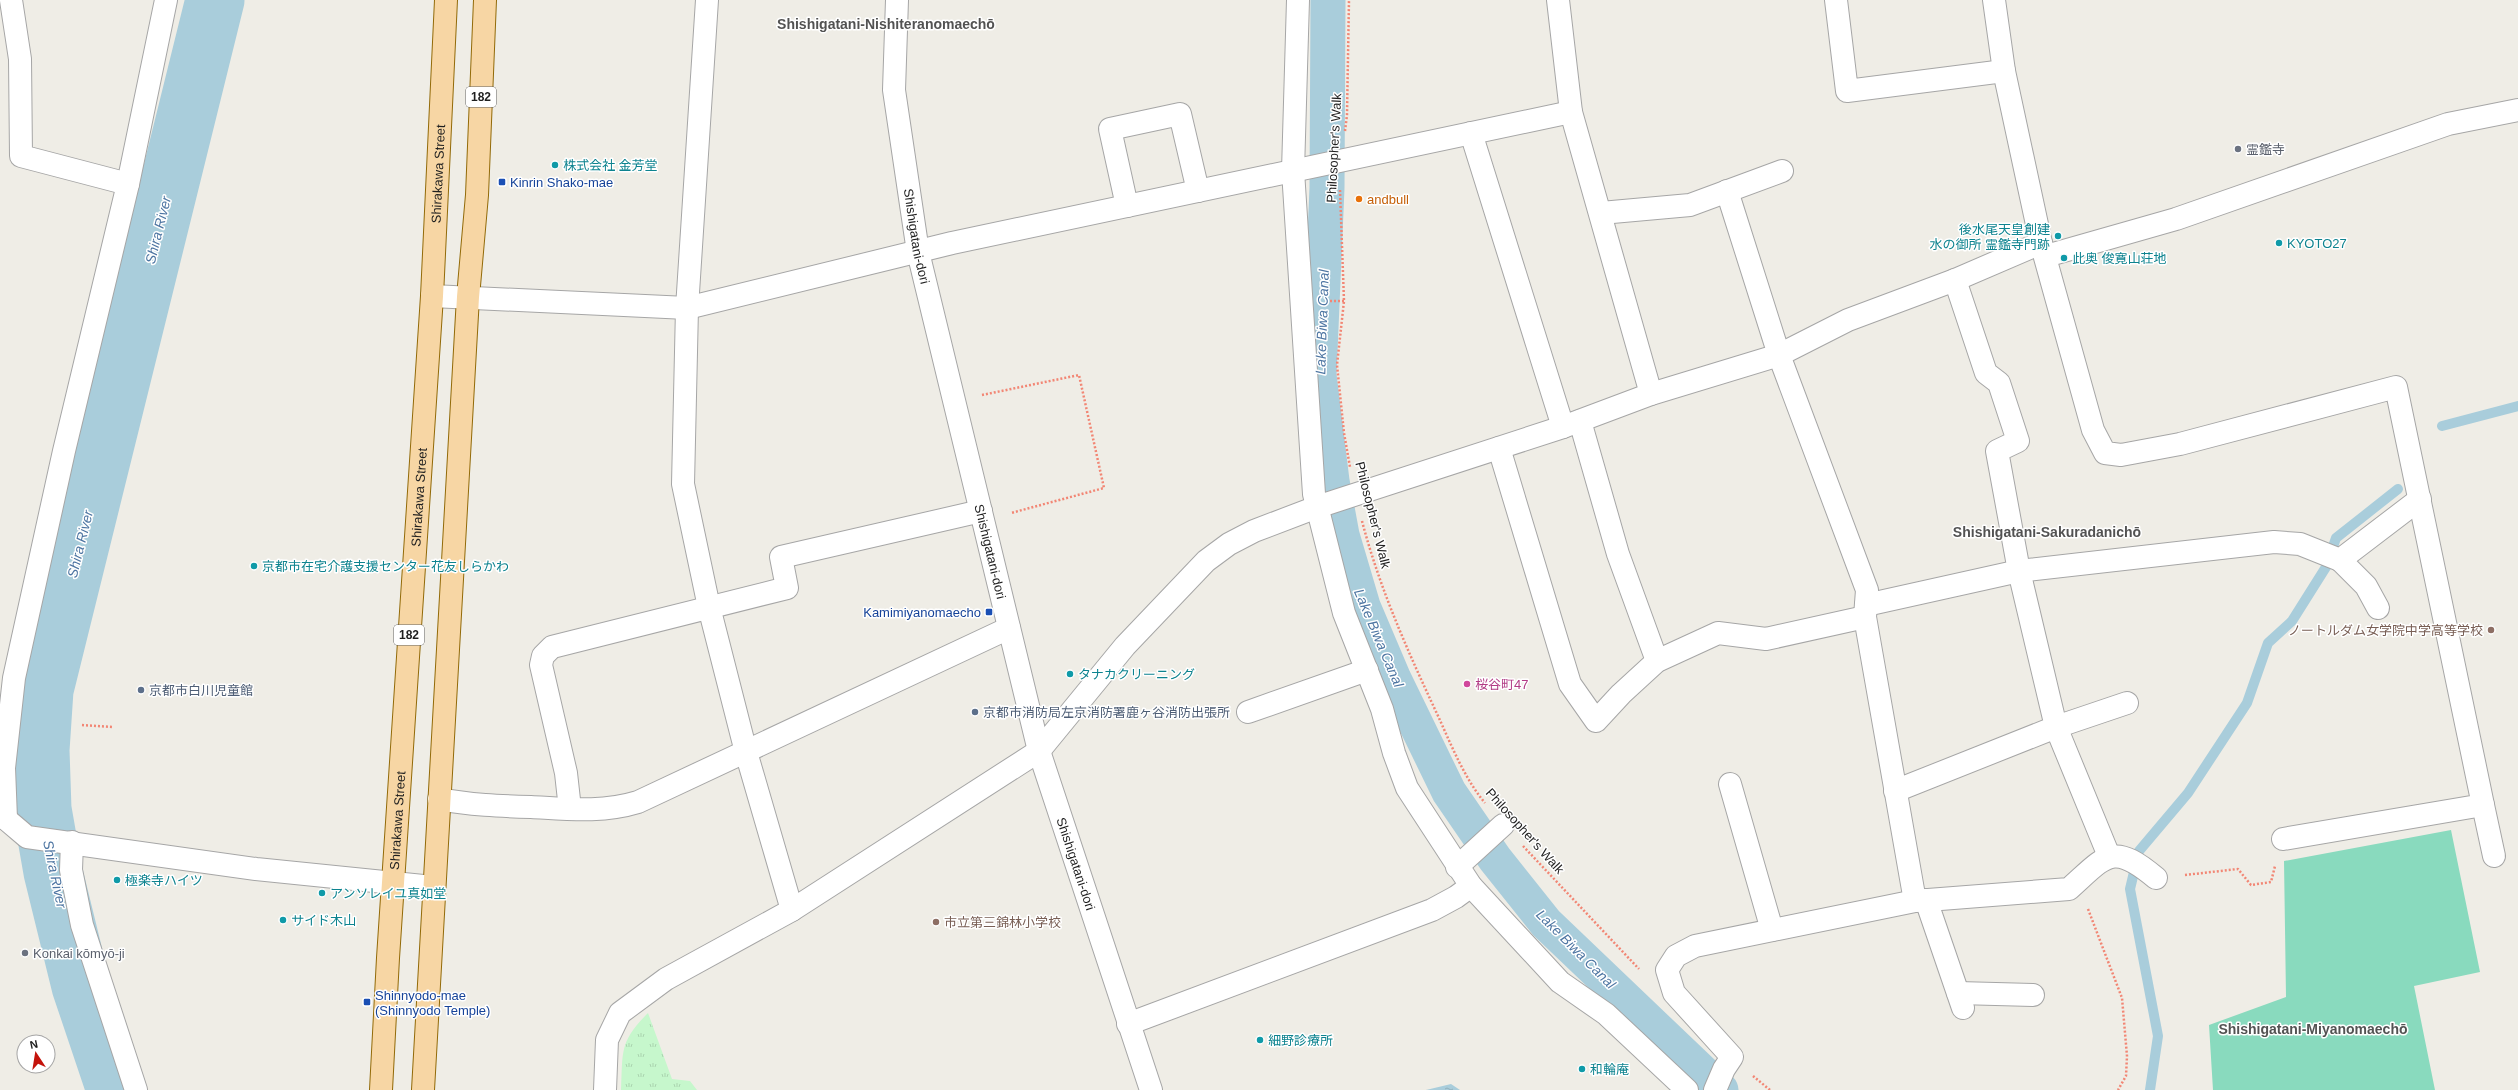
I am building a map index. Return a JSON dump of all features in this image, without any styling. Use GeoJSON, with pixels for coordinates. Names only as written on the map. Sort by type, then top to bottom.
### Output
{"type":"FeatureCollection","features":[{"type":"Feature","properties":{"kind":"main road","name":"Shirakawa Street"},"geometry":{"type":"LineString","coordinates":[[381,1090],[393,882],[432,296],[446,0]]}},
{"type":"Feature","properties":{"kind":"main road","name":"182"},"geometry":{"type":"LineString","coordinates":[[423,1090],[433,887],[468,297],[477,194],[485,0]]}},
{"type":"Feature","properties":{"kind":"street"},"geometry":{"type":"LineString","coordinates":[[11,0],[20,59],[21,156],[128,184]]}},
{"type":"Feature","properties":{"kind":"street"},"geometry":{"type":"LineString","coordinates":[[166,0],[128,184],[64,451],[14,678],[4,768],[3,817],[27,837],[256,869],[433,887]]}},
{"type":"Feature","properties":{"kind":"street"},"geometry":{"type":"LineString","coordinates":[[707,0],[687,308],[682,484],[709,607],[746,752],[792,910]]}},
{"type":"Feature","properties":{"kind":"street","name":"Shishigatani-dori"},"geometry":{"type":"LineString","coordinates":[[897,0],[894,90],[918,252],[1039,751],[1151,1090]]}},
{"type":"Feature","properties":{"kind":"street"},"geometry":{"type":"LineString","coordinates":[[1298,0],[1304,169],[1305,374],[1314,494],[1321,506],[1344,613],[1382,709],[1394,753],[1407,788],[1457,867],[1471,886],[1560,982],[1606,1014],[1687,1090]]}},
{"type":"Feature","properties":{"kind":"street"},"geometry":{"type":"LineString","coordinates":[[1558,0],[1571,112],[1601,213],[1651,394]]}},
{"type":"Feature","properties":{"kind":"street"},"geometry":{"type":"LineString","coordinates":[[1836,0],[1847,91],[2004,71]]}},
{"type":"Feature","properties":{"kind":"street"},"geometry":{"type":"LineString","coordinates":[[1994,0],[2004,71],[2044,250],[2093,430],[2105,452],[2121,455],[2180,444],[2396,387],[2494,856]]}},
{"type":"Feature","properties":{"kind":"street"},"geometry":{"type":"LineString","coordinates":[[605,1090],[607,1040],[620,1013],[666,979],[792,910],[1039,751],[1125,646],[1206,561],[1229,544],[1254,531],[1321,506],[1571,424],[1651,394],[1779,355],[1848,320],[1955,280],[2044,250],[2176,219],[2448,124],[2518,110]]}},
{"type":"Feature","properties":{"kind":"street"},"geometry":{"type":"LineString","coordinates":[[432,296],[687,308],[918,252],[1571,112]]}},
{"type":"Feature","properties":{"kind":"street"},"geometry":{"type":"LineString","coordinates":[[1127,206],[1110,129],[1180,114],[1198,191]]}},
{"type":"Feature","properties":{"kind":"street"},"geometry":{"type":"LineString","coordinates":[[1471,133],[1571,424],[1657,662]]}},
{"type":"Feature","properties":{"kind":"street"},"geometry":{"type":"LineString","coordinates":[[1601,213],[1690,205],[1782,171]]}},
{"type":"Feature","properties":{"kind":"street"},"geometry":{"type":"LineString","coordinates":[[1727,191],[1779,355],[1866,590],[1865,611],[1895,791],[1920,900],[1960,1000],[2033,995]]}},
{"type":"Feature","properties":{"kind":"street"},"geometry":{"type":"LineString","coordinates":[[1715,1090],[1724,1069],[1732,1057],[1674,993],[1667,970],[1676,956],[1695,946],[1920,900],[2069,889],[2091,867],[2135,866],[2056,727],[2019,570],[1997,452],[2018,441],[1999,383],[1986,373],[1955,280]]}},
{"type":"Feature","properties":{"kind":"street"},"geometry":{"type":"LineString","coordinates":[[1499,448],[1570,684],[1596,721],[1621,694],[1657,662],[1718,633],[1766,640],[1865,611],[2019,570],[2274,542],[2300,544],[2333,557],[2366,586],[2378,608]]}},
{"type":"Feature","properties":{"kind":"street"},"geometry":{"type":"LineString","coordinates":[[2333,557],[2420,499]]}},
{"type":"Feature","properties":{"kind":"street"},"geometry":{"type":"LineString","coordinates":[[570,809],[566,773],[541,665],[543,656],[552,647],[787,588],[781,557],[982,516]]}},
{"type":"Feature","properties":{"kind":"street"},"geometry":{"type":"LineString","coordinates":[[439,799],[464,804],[570,809],[615,809],[638,802],[1009,628]]}},
{"type":"Feature","properties":{"kind":"street"},"geometry":{"type":"LineString","coordinates":[[1248,712],[1367,670]]}},
{"type":"Feature","properties":{"kind":"street"},"geometry":{"type":"LineString","coordinates":[[1895,791],[2056,727],[2127,703]]}},
{"type":"Feature","properties":{"kind":"street"},"geometry":{"type":"LineString","coordinates":[[1730,784],[1772,930]]}},
{"type":"Feature","properties":{"kind":"street"},"geometry":{"type":"LineString","coordinates":[[2283,839],[2483,805]]}},
{"type":"Feature","properties":{"kind":"street"},"geometry":{"type":"LineString","coordinates":[[1457,867],[1503,825]]}},
{"type":"Feature","properties":{"kind":"street"},"geometry":{"type":"LineString","coordinates":[[66,842],[82,925],[136,1090]]}},
{"type":"Feature","properties":{"kind":"street"},"geometry":{"type":"LineString","coordinates":[[1128,1024],[1432,910],[1456,897],[1471,886]]}},
{"type":"Feature","properties":{"kind":"path","name":"Philosopher's Walk"},"geometry":{"type":"LineString","coordinates":[[1349,0],[1347,115],[1339,161],[1340,236],[1344,301],[1337,365],[1352,496],[1374,567],[1413,663],[1456,755],[1478,795],[1503,825],[1643,973],[1667,970]]}},
{"type":"Feature","properties":{"kind":"path"},"geometry":{"type":"LineString","coordinates":[[954,402],[1079,375],[1104,488],[982,516]]}},
{"type":"Feature","properties":{"kind":"path"},"geometry":{"type":"LineString","coordinates":[[82,725],[112,727]]}},
{"type":"Feature","properties":{"kind":"path"},"geometry":{"type":"LineString","coordinates":[[2135,866],[2238,869],[2251,885],[2271,882],[2283,839]]}},
{"type":"Feature","properties":{"kind":"path"},"geometry":{"type":"LineString","coordinates":[[2078,881],[2122,998],[2127,1056],[2126,1076],[2118,1090]]}},
{"type":"Feature","properties":{"kind":"green space"},"geometry":{"type":"Polygon","coordinates":[[[2451,830],[2480,972],[2414,986],[2435,1090],[2213,1090],[2209,1025],[2286,997],[2284,861],[2451,830]]]}},
{"type":"Feature","properties":{"kind":"green space"},"geometry":{"type":"Polygon","coordinates":[[[648,1013],[672,1079],[690,1081],[697,1090],[621,1090],[624,1048],[632,1032],[648,1013]]]}},
{"type":"Feature","properties":{"kind":"water"},"geometry":{"type":"Polygon","coordinates":[[[1451,1084],[1460,1090],[1426,1090],[1451,1084]]]}},
{"type":"Feature","properties":{"kind":"waterway","name":"Shira River"},"geometry":{"type":"LineString","coordinates":[[116,1090],[81,986],[53,872],[42,809],[40,750],[44,690],[215,0]]}},
{"type":"Feature","properties":{"kind":"waterway","name":"Lake Biwa Canal"},"geometry":{"type":"LineString","coordinates":[[1328,0],[1327,188],[1319,375],[1332,481],[1342,535],[1363,606],[1394,679],[1449,792],[1495,859],[1546,923],[1721,1090]]}},
{"type":"Feature","properties":{"kind":"waterway"},"geometry":{"type":"LineString","coordinates":[[2442,426],[2518,406]]}},
{"type":"Feature","properties":{"kind":"waterway"},"geometry":{"type":"LineString","coordinates":[[2150,1090],[2158,1036],[2130,889],[2139,851],[2188,793],[2247,703],[2268,643],[2292,621],[2326,567],[2336,538],[2398,489]]}},
{"type":"Feature","properties":{"kind":"place","name":"霊鑑寺"},"geometry":{"type":"Point","coordinates":[2238,149]}},
{"type":"Feature","properties":{"kind":"place","name":"株式会社 金芳堂"},"geometry":{"type":"Point","coordinates":[555,165]}},
{"type":"Feature","properties":{"kind":"place","name":"Kinrin Shako-mae"},"geometry":{"type":"Point","coordinates":[502,182]}},
{"type":"Feature","properties":{"kind":"place","name":"andbull"},"geometry":{"type":"Point","coordinates":[1359,199]}},
{"type":"Feature","properties":{"kind":"place","name":"後水尾天皇創建 水の御所 霊鑑寺門跡"},"geometry":{"type":"Point","coordinates":[2058,236]}},
{"type":"Feature","properties":{"kind":"place","name":"KYOTO27"},"geometry":{"type":"Point","coordinates":[2279,243]}},
{"type":"Feature","properties":{"kind":"place","name":"此奥 俊寛山荘地"},"geometry":{"type":"Point","coordinates":[2064,258]}},
{"type":"Feature","properties":{"kind":"place","name":"京都市在宅介護支援センター花友しらかわ"},"geometry":{"type":"Point","coordinates":[254,566]}},
{"type":"Feature","properties":{"kind":"place","name":"Kamimiyanomaecho"},"geometry":{"type":"Point","coordinates":[989,612]}},
{"type":"Feature","properties":{"kind":"place","name":"ノートルダム女学院中学高等学校"},"geometry":{"type":"Point","coordinates":[2491,630]}},
{"type":"Feature","properties":{"kind":"place","name":"タナカクリーニング"},"geometry":{"type":"Point","coordinates":[1070,674]}},
{"type":"Feature","properties":{"kind":"place","name":"桜谷町47"},"geometry":{"type":"Point","coordinates":[1467,684]}},
{"type":"Feature","properties":{"kind":"place","name":"京都市白川児童館"},"geometry":{"type":"Point","coordinates":[141,690]}},
{"type":"Feature","properties":{"kind":"place","name":"京都市消防局左京消防署鹿ヶ谷消防出張所"},"geometry":{"type":"Point","coordinates":[975,712]}},
{"type":"Feature","properties":{"kind":"place","name":"極楽寺ハイツ"},"geometry":{"type":"Point","coordinates":[117,880]}},
{"type":"Feature","properties":{"kind":"place","name":"アンソレイユ真如堂"},"geometry":{"type":"Point","coordinates":[322,893]}},
{"type":"Feature","properties":{"kind":"place","name":"サイド木山"},"geometry":{"type":"Point","coordinates":[283,920]}},
{"type":"Feature","properties":{"kind":"place","name":"市立第三錦林小学校"},"geometry":{"type":"Point","coordinates":[936,922]}},
{"type":"Feature","properties":{"kind":"place","name":"Konkai kōmyō-ji"},"geometry":{"type":"Point","coordinates":[25,953]}},
{"type":"Feature","properties":{"kind":"place","name":"Shinnyodo-mae (Shinnyodo Temple)"},"geometry":{"type":"Point","coordinates":[367,1002]}},
{"type":"Feature","properties":{"kind":"place","name":"細野診療所"},"geometry":{"type":"Point","coordinates":[1260,1040]}},
{"type":"Feature","properties":{"kind":"place","name":"和輪庵"},"geometry":{"type":"Point","coordinates":[1582,1069]}},
{"type":"Feature","properties":{"kind":"district","name":"Shishigatani-Nishiteranomaechō"},"geometry":{"type":"Point","coordinates":[886,24]}},
{"type":"Feature","properties":{"kind":"district","name":"Shishigatani-Sakuradanichō"},"geometry":{"type":"Point","coordinates":[2047,532]}},
{"type":"Feature","properties":{"kind":"district","name":"Shishigatani-Miyanomaechō"},"geometry":{"type":"Point","coordinates":[2313,1029]}}]}
